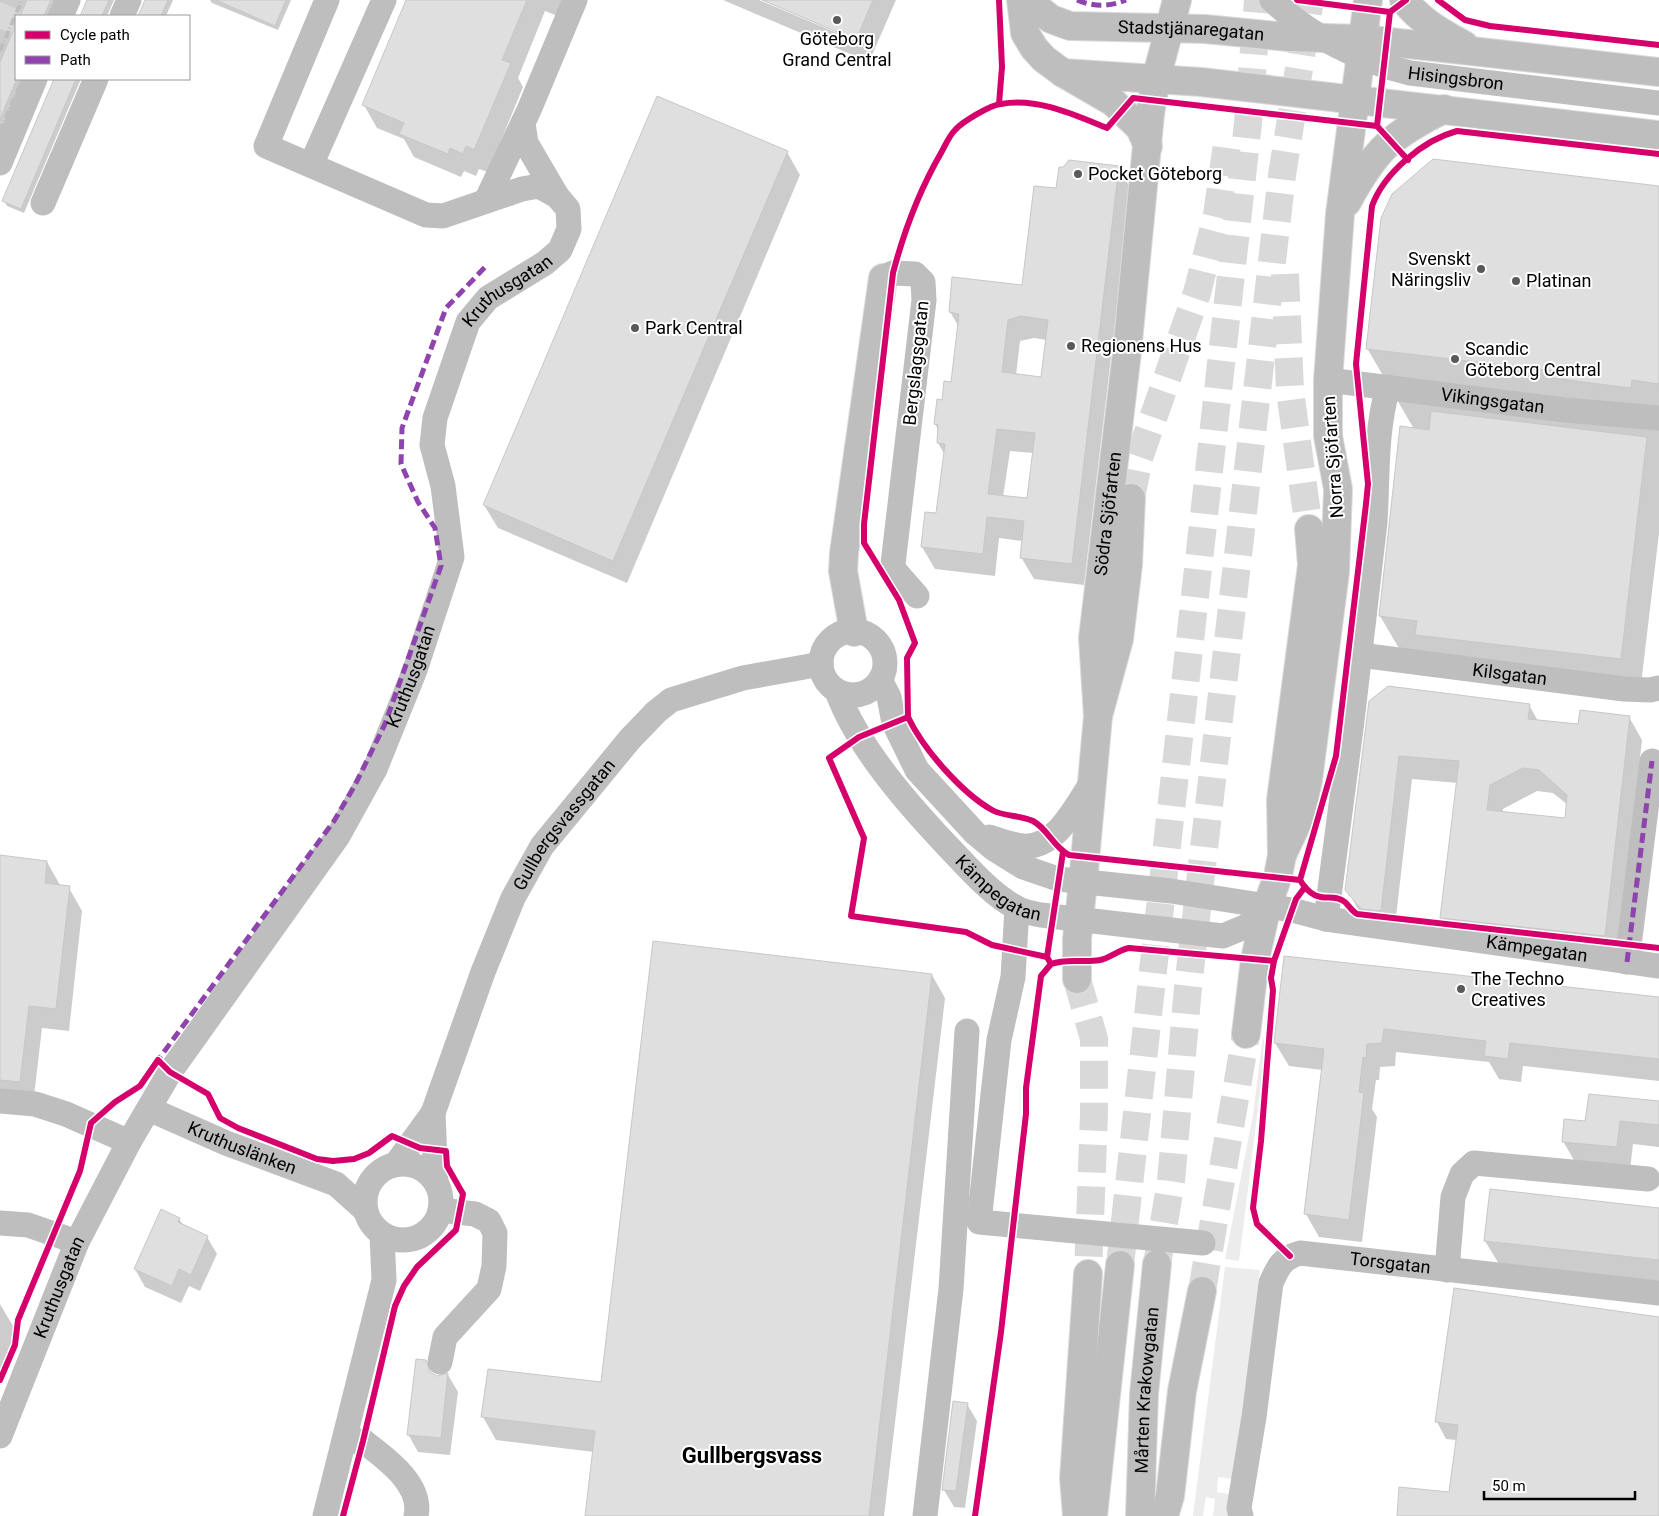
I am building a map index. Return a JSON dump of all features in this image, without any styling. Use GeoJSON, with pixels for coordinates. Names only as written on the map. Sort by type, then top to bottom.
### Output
{"type":"FeatureCollection","features":[{"type":"Feature","properties":{"kind":"main road"},"geometry":{"type":"LineString","coordinates":[[1021,0],[1025,33],[1054,66],[1118,106],[1140,128],[1148,146]]}},
{"type":"Feature","properties":{"kind":"main road","name":"Stadstjänaregatan"},"geometry":{"type":"LineString","coordinates":[[1027,0],[1051,19],[1070,26],[1171,28],[1288,37],[1363,39]]}},
{"type":"Feature","properties":{"kind":"main road","name":"Södra Sjöfarten"},"geometry":{"type":"LineString","coordinates":[[1077,979],[1079,919],[1098,716],[1094,638],[1156,79],[1177,0]]}},
{"type":"Feature","properties":{"kind":"main road","name":"Norra Sjöfarten"},"geometry":{"type":"LineString","coordinates":[[1246,1034],[1255,959],[1267,906],[1278,876],[1282,856],[1300,817],[1308,780],[1334,572],[1338,489],[1328,436],[1328,380],[1340,214],[1368,0]]}},
{"type":"Feature","properties":{"kind":"main road","name":"Hisingsbron"},"geometry":{"type":"LineString","coordinates":[[1404,0],[1418,16],[1437,30],[1474,51]]}},
{"type":"Feature","properties":{"kind":"main road","name":"Hisingsbron"},"geometry":{"type":"LineString","coordinates":[[1363,39],[1659,72]]}},
{"type":"Feature","properties":{"kind":"main road"},"geometry":{"type":"LineString","coordinates":[[1054,66],[1355,100]]}},
{"type":"Feature","properties":{"kind":"main road","name":"Hisingsbron"},"geometry":{"type":"LineString","coordinates":[[1355,100],[1659,135]]}},
{"type":"Feature","properties":{"kind":"main road","name":"Hisingsbron"},"geometry":{"type":"LineString","coordinates":[[1340,214],[1364,171],[1387,143],[1416,123],[1444,109]]}},
{"type":"Feature","properties":{"kind":"main road","name":"Bergslagsgatan"},"geometry":{"type":"LineString","coordinates":[[854,632],[843,571],[844,553],[883,278]]}},
{"type":"Feature","properties":{"kind":"main road"},"geometry":{"type":"LineString","coordinates":[[1098,716],[1119,639],[1128,565],[1131,498]]}},
{"type":"Feature","properties":{"kind":"main road"},"geometry":{"type":"LineString","coordinates":[[1282,856],[1281,800],[1312,565],[1309,529]]}},
{"type":"Feature","properties":{"kind":"main road","name":"Mårten Krakowgatan"},"geometry":{"type":"LineString","coordinates":[[1140,1516],[1144,1394],[1157,1264]]}},
{"type":"Feature","properties":{"kind":"main road"},"geometry":{"type":"LineString","coordinates":[[1093,1516],[1120,1265]]}},
{"type":"Feature","properties":{"kind":"main road"},"geometry":{"type":"LineString","coordinates":[[1077,1516],[1074,1478],[1088,1274]]}},
{"type":"Feature","properties":{"kind":"main road"},"geometry":{"type":"LineString","coordinates":[[1164,1516],[1170,1496],[1182,1391],[1202,1291]]}},
{"type":"Feature","properties":{"kind":"main road"},"geometry":{"type":"LineString","coordinates":[[1122,1516],[1144,1394]]}},
{"type":"Feature","properties":{"kind":"street"},"geometry":{"type":"LineString","coordinates":[[62,15],[68,0]]}},
{"type":"Feature","properties":{"kind":"street"},"geometry":{"type":"LineString","coordinates":[[122,15],[129,0]]}},
{"type":"Feature","properties":{"kind":"street"},"geometry":{"type":"LineString","coordinates":[[327,0],[266,146],[426,215],[443,216],[539,186],[557,196]]}},
{"type":"Feature","properties":{"kind":"street"},"geometry":{"type":"LineString","coordinates":[[311,165],[384,0]]}},
{"type":"Feature","properties":{"kind":"street"},"geometry":{"type":"LineString","coordinates":[[486,201],[523,123],[575,0]]}},
{"type":"Feature","properties":{"kind":"street","name":"Hisingsbron"},"geometry":{"type":"LineString","coordinates":[[1272,0],[1297,22],[1320,37],[1391,69],[1659,103]]}},
{"type":"Feature","properties":{"kind":"street"},"geometry":{"type":"LineString","coordinates":[[0,163],[35,80]]}},
{"type":"Feature","properties":{"kind":"street"},"geometry":{"type":"LineString","coordinates":[[43,203],[96,80]]}},
{"type":"Feature","properties":{"kind":"street","name":"Kruthusgatan"},"geometry":{"type":"LineString","coordinates":[[0,1436],[77,1242],[129,1142],[170,1072],[338,836],[375,769],[415,670],[452,557],[443,486],[432,445],[435,418],[468,322],[488,298],[545,262],[560,250],[569,229],[568,209],[557,196],[526,143],[523,123]]}},
{"type":"Feature","properties":{"kind":"street","name":"Bergslagsgatan"},"geometry":{"type":"LineString","coordinates":[[883,278],[893,273],[915,274],[923,282],[924,300],[894,564],[895,571],[917,596]]}},
{"type":"Feature","properties":{"kind":"street","name":"Vikingsgatan"},"geometry":{"type":"LineString","coordinates":[[1328,380],[1565,410],[1659,418]]}},
{"type":"Feature","properties":{"kind":"street"},"geometry":{"type":"LineString","coordinates":[[1326,919],[1375,522],[1376,462],[1380,414],[1388,387]]}},
{"type":"Feature","properties":{"kind":"street"},"geometry":{"type":"LineString","coordinates":[[854,632],[868,636],[879,645],[884,666],[880,680],[863,694],[849,695],[836,691],[824,677],[821,664],[823,652],[830,641],[841,634],[854,632]]}},
{"type":"Feature","properties":{"kind":"street","name":"Kilsgatan"},"geometry":{"type":"LineString","coordinates":[[1360,655],[1624,689],[1650,690],[1659,688]]}},
{"type":"Feature","properties":{"kind":"street","name":"Gullbergsvassgatan"},"geometry":{"type":"LineString","coordinates":[[365,1210],[366,1191],[433,1113],[513,898],[542,846],[630,739],[670,700],[744,678],[821,664]]}},
{"type":"Feature","properties":{"kind":"street","name":"Kämpegatan"},"geometry":{"type":"LineString","coordinates":[[880,680],[890,697],[894,723],[917,770],[976,833],[994,849],[1023,867],[1058,879],[1171,891],[1267,906],[1326,919],[1659,966]]}},
{"type":"Feature","properties":{"kind":"street","name":"Kämpegatan"},"geometry":{"type":"LineString","coordinates":[[836,691],[845,713],[859,737],[917,813],[972,872],[1002,899],[1017,908],[1041,915],[1223,936],[1247,926],[1267,906]]}},
{"type":"Feature","properties":{"kind":"street"},"geometry":{"type":"LineString","coordinates":[[1627,962],[1652,761]]}},
{"type":"Feature","properties":{"kind":"street","name":"Kämpegatan"},"geometry":{"type":"LineString","coordinates":[[976,833],[1023,846],[1044,842],[1072,814],[1091,784]]}},
{"type":"Feature","properties":{"kind":"street"},"geometry":{"type":"LineString","coordinates":[[1017,908],[1013,976],[999,1040],[979,1222],[1203,1242]]}},
{"type":"Feature","properties":{"kind":"street"},"geometry":{"type":"LineString","coordinates":[[924,1516],[951,1289],[967,1031]]}},
{"type":"Feature","properties":{"kind":"street"},"geometry":{"type":"LineString","coordinates":[[0,1100],[35,1104],[91,1124],[129,1142]]}},
{"type":"Feature","properties":{"kind":"street","name":"Kruthuslänken"},"geometry":{"type":"LineString","coordinates":[[150,1109],[226,1143],[336,1184],[365,1210]]}},
{"type":"Feature","properties":{"kind":"street","name":"Gullbergsvassgatan"},"geometry":{"type":"LineString","coordinates":[[433,1113],[436,1183],[441,1196],[440,1210]]}},
{"type":"Feature","properties":{"kind":"street"},"geometry":{"type":"LineString","coordinates":[[1447,1270],[1453,1197],[1462,1174],[1474,1163],[1648,1179]]}},
{"type":"Feature","properties":{"kind":"street"},"geometry":{"type":"LineString","coordinates":[[336,1184],[408,1164],[419,1167],[430,1175],[436,1183]]}},
{"type":"Feature","properties":{"kind":"street"},"geometry":{"type":"LineString","coordinates":[[365,1210],[370,1221],[382,1235],[400,1240],[418,1237]]}},
{"type":"Feature","properties":{"kind":"street"},"geometry":{"type":"LineString","coordinates":[[384,1280],[418,1237],[432,1226],[440,1210],[475,1214],[489,1221],[495,1233],[494,1266],[488,1289],[445,1337],[440,1362]]}},
{"type":"Feature","properties":{"kind":"street"},"geometry":{"type":"LineString","coordinates":[[0,1223],[28,1225],[77,1242]]}},
{"type":"Feature","properties":{"kind":"street"},"geometry":{"type":"LineString","coordinates":[[325,1516],[354,1441],[384,1280],[382,1235]]}},
{"type":"Feature","properties":{"kind":"street","name":"Torsgatan"},"geometry":{"type":"LineString","coordinates":[[1240,1516],[1239,1508],[1254,1417],[1271,1283],[1283,1261],[1300,1253],[1659,1293]]}},
{"type":"Feature","properties":{"kind":"street"},"geometry":{"type":"LineString","coordinates":[[354,1441],[391,1462],[411,1486],[416,1516]]}},
{"type":"Feature","properties":{"kind":"shaded area"},"geometry":{"type":"Polygon","coordinates":[[[1263,1035],[1262,1076],[1239,1261],[1225,1259],[1253,1115],[1263,1035]]]}},
{"type":"Feature","properties":{"kind":"shaded area"},"geometry":{"type":"Polygon","coordinates":[[[1225,1267],[1260,1270],[1234,1479],[1218,1477],[1217,1492],[1232,1495],[1229,1516],[1213,1516],[1215,1499],[1206,1497],[1203,1516],[1193,1516],[1225,1267]]]}},
{"type":"Feature","properties":{"kind":"building"},"geometry":{"type":"Polygon","coordinates":[[[27,0],[51,0],[44,15],[20,15],[27,0]]]}},
{"type":"Feature","properties":{"kind":"building"},"geometry":{"type":"Polygon","coordinates":[[[87,0],[109,0],[102,15],[80,15],[87,0]]]}},
{"type":"Feature","properties":{"kind":"building"},"geometry":{"type":"Polygon","coordinates":[[[145,0],[168,0],[161,15],[138,15],[145,0]]]}},
{"type":"Feature","properties":{"kind":"building"},"geometry":{"type":"Polygon","coordinates":[[[216,0],[286,0],[275,26],[216,0]]]}},
{"type":"Feature","properties":{"kind":"building"},"geometry":{"type":"Polygon","coordinates":[[[406,0],[527,0],[502,60],[511,63],[474,150],[466,146],[463,154],[450,148],[448,154],[399,134],[404,123],[362,105],[406,0]]]}},
{"type":"Feature","properties":{"kind":"building","name":"Göteborg Grand Central"},"geometry":{"type":"Polygon","coordinates":[[[762,0],[873,0],[856,40],[762,0]]]}},
{"type":"Feature","properties":{"kind":"building"},"geometry":{"type":"Polygon","coordinates":[[[15,26],[16,81],[0,119],[0,62],[15,26]]]}},
{"type":"Feature","properties":{"kind":"building"},"geometry":{"type":"Polygon","coordinates":[[[54,80],[76,80],[21,209],[2,201],[54,80]]]}},
{"type":"Feature","properties":{"kind":"building","name":"Park Central"},"geometry":{"type":"Polygon","coordinates":[[[657,96],[788,151],[613,561],[483,505],[657,96]]]}},
{"type":"Feature","properties":{"kind":"building","name":"Platinan"},"geometry":{"type":"Polygon","coordinates":[[[1433,159],[1659,186],[1659,384],[1632,380],[1631,388],[1552,378],[1553,371],[1366,349],[1381,218],[1392,194],[1433,159]]]}},
{"type":"Feature","properties":{"kind":"building","name":"Regionens Hus"},"geometry":{"type":"Polygon","coordinates":[[[1069,160],[1119,166],[1072,564],[1020,558],[1024,521],[987,517],[983,554],[921,547],[925,512],[936,513],[945,444],[937,443],[938,425],[934,424],[937,399],[942,400],[944,381],[951,382],[959,314],[949,312],[952,277],[1022,285],[1034,186],[1056,188],[1059,167],[1063,167],[1069,160]],[[1021,316],[1008,320],[1002,372],[1041,377],[1048,320],[1021,316]],[[997,429],[988,494],[1027,498],[1035,433],[997,429]]]}},
{"type":"Feature","properties":{"kind":"building"},"geometry":{"type":"Polygon","coordinates":[[[1431,411],[1647,437],[1621,659],[1415,635],[1417,621],[1379,616],[1400,426],[1429,430],[1431,411]]]}},
{"type":"Feature","properties":{"kind":"building"},"geometry":{"type":"Polygon","coordinates":[[[1388,686],[1530,704],[1528,719],[1578,724],[1580,710],[1630,716],[1605,936],[1440,918],[1459,761],[1399,756],[1381,911],[1361,909],[1345,890],[1369,701],[1388,686]],[[1523,768],[1490,785],[1487,810],[1565,818],[1567,795],[1539,770],[1523,768]]]}},
{"type":"Feature","properties":{"kind":"building"},"geometry":{"type":"Polygon","coordinates":[[[0,855],[47,861],[45,883],[70,886],[56,1009],[29,1006],[20,1082],[0,1080],[0,855]]]}},
{"type":"Feature","properties":{"kind":"building"},"geometry":{"type":"Polygon","coordinates":[[[653,941],[932,974],[869,1516],[585,1516],[595,1431],[481,1417],[488,1369],[601,1382],[653,941]]]}},
{"type":"Feature","properties":{"kind":"building"},"geometry":{"type":"Polygon","coordinates":[[[1284,956],[1659,997],[1659,1059],[1510,1043],[1508,1059],[1484,1056],[1486,1041],[1384,1029],[1382,1043],[1367,1044],[1366,1058],[1363,1057],[1359,1092],[1364,1093],[1349,1220],[1304,1214],[1324,1049],[1274,1043],[1284,956]]]}},
{"type":"Feature","properties":{"kind":"building"},"geometry":{"type":"Polygon","coordinates":[[[1589,1094],[1659,1101],[1659,1125],[1620,1121],[1617,1147],[1562,1142],[1564,1119],[1585,1121],[1589,1094]]]}},
{"type":"Feature","properties":{"kind":"building"},"geometry":{"type":"Polygon","coordinates":[[[1490,1189],[1659,1208],[1659,1260],[1484,1241],[1490,1189]]]}},
{"type":"Feature","properties":{"kind":"building"},"geometry":{"type":"Polygon","coordinates":[[[161,1209],[180,1218],[178,1222],[208,1236],[191,1275],[179,1269],[172,1286],[134,1269],[161,1209]]]}},
{"type":"Feature","properties":{"kind":"building"},"geometry":{"type":"Polygon","coordinates":[[[1454,1288],[1659,1317],[1659,1516],[1397,1516],[1399,1487],[1449,1492],[1458,1425],[1435,1422],[1454,1288]]]}},
{"type":"Feature","properties":{"kind":"building"},"geometry":{"type":"Polygon","coordinates":[[[416,1359],[426,1360],[430,1372],[437,1376],[448,1373],[441,1438],[407,1435],[416,1359]]]}},
{"type":"Feature","properties":{"kind":"building"},"geometry":{"type":"Polygon","coordinates":[[[953,1401],[968,1403],[956,1491],[942,1490],[953,1401]]]}},
{"type":"Feature","properties":{"kind":"tunnel"},"geometry":{"type":"LineString","coordinates":[[0,29],[12,0]]}},
{"type":"Feature","properties":{"kind":"tunnel"},"geometry":{"type":"LineString","coordinates":[[1120,1265],[1248,123],[1258,0]]}},
{"type":"Feature","properties":{"kind":"tunnel"},"geometry":{"type":"LineString","coordinates":[[1157,1264],[1171,1181],[1188,987],[1282,175],[1310,0]]}},
{"type":"Feature","properties":{"kind":"tunnel"},"geometry":{"type":"LineString","coordinates":[[1131,498],[1139,458],[1197,293],[1217,215],[1227,144]]}},
{"type":"Feature","properties":{"kind":"tunnel"},"geometry":{"type":"LineString","coordinates":[[1285,274],[1290,391],[1309,529]]}},
{"type":"Feature","properties":{"kind":"tunnel"},"geometry":{"type":"LineString","coordinates":[[1077,979],[1094,1039],[1094,1114],[1088,1274]]}},
{"type":"Feature","properties":{"kind":"tunnel"},"geometry":{"type":"LineString","coordinates":[[1202,1291],[1246,1034]]}},
{"type":"Feature","properties":{"kind":"tram line"},"geometry":{"type":"LineString","coordinates":[[1263,0],[1295,28],[1331,51],[1390,75],[1411,80],[1659,110]]}},
{"type":"Feature","properties":{"kind":"tram line"},"geometry":{"type":"LineString","coordinates":[[1281,0],[1310,22],[1341,40],[1374,55],[1409,66],[1659,97]]}},
{"type":"Feature","properties":{"kind":"railway"},"geometry":{"type":"LineString","coordinates":[[16,15],[22,0]]}},
{"type":"Feature","properties":{"kind":"railway"},"geometry":{"type":"LineString","coordinates":[[49,15],[56,0]]}},
{"type":"Feature","properties":{"kind":"railway"},"geometry":{"type":"LineString","coordinates":[[0,51],[15,16]]}},
{"type":"Feature","properties":{"kind":"railway"},"geometry":{"type":"LineString","coordinates":[[0,131],[23,80]]}},
{"type":"Feature","properties":{"kind":"marked path"},"geometry":{"type":"LineString","coordinates":[[1077,0],[1089,4],[1102,5],[1126,0]]}},
{"type":"Feature","properties":{"kind":"marked path"},"geometry":{"type":"LineString","coordinates":[[155,1064],[334,821],[355,785],[385,724],[441,566],[435,528],[418,502],[401,464],[402,428],[446,308],[488,264]]}},
{"type":"Feature","properties":{"kind":"marked path"},"geometry":{"type":"LineString","coordinates":[[1627,962],[1652,761]]}},
{"type":"Feature","properties":{"kind":"cycle path"},"geometry":{"type":"LineString","coordinates":[[999,0],[1002,67],[999,104]]}},
{"type":"Feature","properties":{"kind":"cycle path"},"geometry":{"type":"LineString","coordinates":[[1297,0],[1390,12]]}},
{"type":"Feature","properties":{"kind":"cycle path"},"geometry":{"type":"LineString","coordinates":[[1377,126],[1390,12],[1406,0]]}},
{"type":"Feature","properties":{"kind":"cycle path"},"geometry":{"type":"LineString","coordinates":[[1438,0],[1465,20],[1490,26],[1659,45]]}},
{"type":"Feature","properties":{"kind":"cycle path"},"geometry":{"type":"LineString","coordinates":[[908,717],[907,658],[915,643],[899,600],[864,543],[864,524],[893,273],[907,227],[919,197],[933,167],[955,130],[990,107],[1015,102],[1056,108],[1107,128],[1133,98],[1377,126],[1408,160]]}},
{"type":"Feature","properties":{"kind":"cycle path"},"geometry":{"type":"LineString","coordinates":[[1300,880],[1336,756],[1366,504],[1368,484],[1356,364],[1372,206],[1386,182],[1406,160],[1431,142],[1457,131],[1659,154]]}},
{"type":"Feature","properties":{"kind":"cycle path"},"geometry":{"type":"LineString","coordinates":[[1047,957],[992,945],[966,932],[851,916],[864,838],[829,758],[859,737],[908,717],[933,756],[968,793],[992,810],[1038,824],[1063,852],[1069,855],[1300,880],[1312,894],[1340,899],[1357,914],[1659,948]]}},
{"type":"Feature","properties":{"kind":"cycle path"},"geometry":{"type":"LineString","coordinates":[[1063,852],[1047,957],[1051,964],[1063,961],[1100,960],[1129,948],[1274,961],[1296,899],[1305,887]]}},
{"type":"Feature","properties":{"kind":"cycle path"},"geometry":{"type":"LineString","coordinates":[[1274,961],[1271,978],[1273,990],[1261,1141],[1253,1208],[1257,1224],[1290,1256]]}},
{"type":"Feature","properties":{"kind":"cycle path"},"geometry":{"type":"LineString","coordinates":[[975,1516],[1001,1332],[1026,1114],[1026,1088],[1041,976],[1051,964]]}},
{"type":"Feature","properties":{"kind":"cycle path"},"geometry":{"type":"LineString","coordinates":[[0,1380],[15,1345],[18,1320],[80,1171],[91,1123],[115,1102],[140,1086],[158,1060],[170,1072],[208,1094],[220,1118],[238,1128],[317,1159],[333,1161],[354,1159],[369,1153],[392,1136],[420,1148],[446,1151],[447,1166],[463,1194],[456,1230],[417,1267],[404,1286],[395,1306],[343,1516]]}},
{"type":"Feature","properties":{"kind":"place","name":"Göteborg Grand Central"},"geometry":{"type":"Point","coordinates":[837,20]}},
{"type":"Feature","properties":{"kind":"place","name":"Pocket Göteborg"},"geometry":{"type":"Point","coordinates":[1078,174]}},
{"type":"Feature","properties":{"kind":"place","name":"Svenskt Näringsliv"},"geometry":{"type":"Point","coordinates":[1481,269]}},
{"type":"Feature","properties":{"kind":"place","name":"Platinan"},"geometry":{"type":"Point","coordinates":[1516,281]}},
{"type":"Feature","properties":{"kind":"place","name":"Park Central"},"geometry":{"type":"Point","coordinates":[635,328]}},
{"type":"Feature","properties":{"kind":"place","name":"Regionens Hus"},"geometry":{"type":"Point","coordinates":[1071,346]}},
{"type":"Feature","properties":{"kind":"place","name":"Scandic Göteborg Central"},"geometry":{"type":"Point","coordinates":[1455,359]}},
{"type":"Feature","properties":{"kind":"place","name":"The Techno Creatives"},"geometry":{"type":"Point","coordinates":[1461,989]}},
{"type":"Feature","properties":{"kind":"district","name":"Gullbergsvass"},"geometry":{"type":"Point","coordinates":[752,1455]}}]}
